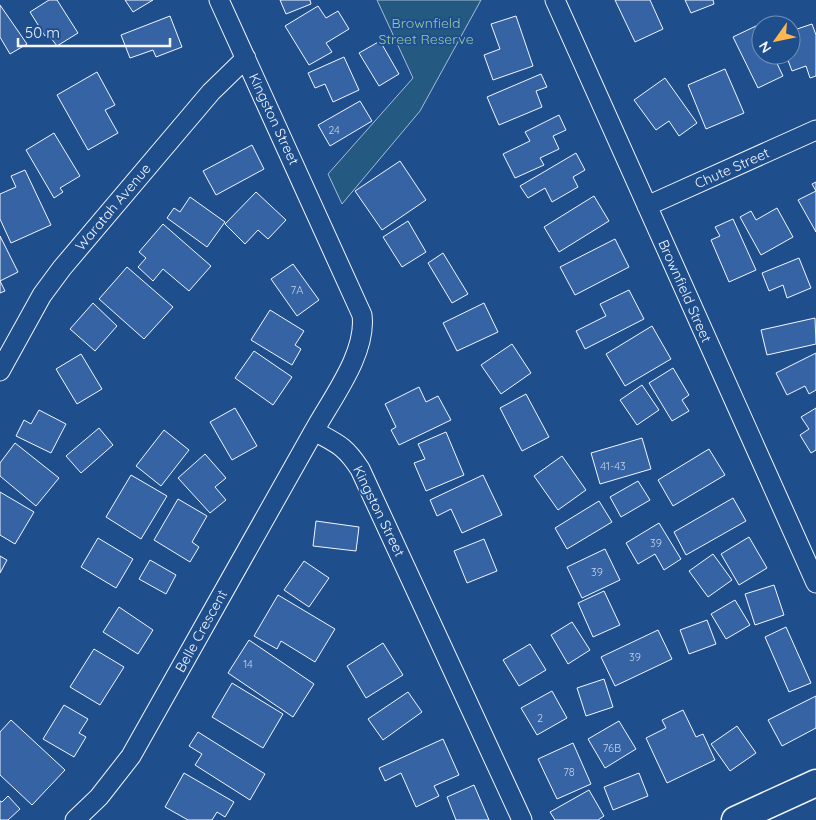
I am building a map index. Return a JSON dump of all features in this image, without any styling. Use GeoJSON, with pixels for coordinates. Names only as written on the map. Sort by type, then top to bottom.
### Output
{"type":"FeatureCollection","features":[{"type":"Feature","properties":{"kind":"street","name":"Kingston Street"},"geometry":{"type":"LineString","coordinates":[[219,0],[362,315],[364,326],[360,345],[314,431],[339,444],[349,452],[360,469],[522,820]]}},
{"type":"Feature","properties":{"kind":"street","name":"Brownfield Street"},"geometry":{"type":"LineString","coordinates":[[554,0],[816,583]]}},
{"type":"Feature","properties":{"kind":"street","name":"Waratah Avenue"},"geometry":{"type":"LineString","coordinates":[[0,371],[42,295],[62,268],[211,92],[246,58]]}},
{"type":"Feature","properties":{"kind":"street","name":"Chute Street"},"geometry":{"type":"LineString","coordinates":[[647,206],[816,130]]}},
{"type":"Feature","properties":{"kind":"street","name":"Belle Crescent"},"geometry":{"type":"LineString","coordinates":[[75,820],[100,797],[131,756],[314,431]]}},
{"type":"Feature","properties":{"kind":"street"},"geometry":{"type":"LineString","coordinates":[[735,820],[816,784]]}},
{"type":"Feature","properties":{"kind":"green space","name":"Brownfield Street Reserve"},"geometry":{"type":"Polygon","coordinates":[[[377,0],[481,0],[420,111],[342,204],[328,174],[413,78],[377,0]]]}},
{"type":"Feature","properties":{"kind":"building"},"geometry":{"type":"Polygon","coordinates":[[[49,0],[57,0],[78,33],[57,46],[48,34],[45,36],[30,12],[49,0]]]}},
{"type":"Feature","properties":{"kind":"building"},"geometry":{"type":"Polygon","coordinates":[[[125,0],[153,0],[133,12],[125,0]]]}},
{"type":"Feature","properties":{"kind":"building"},"geometry":{"type":"Polygon","coordinates":[[[280,0],[310,0],[311,4],[286,14],[280,0]]]}},
{"type":"Feature","properties":{"kind":"building"},"geometry":{"type":"Polygon","coordinates":[[[615,0],[650,0],[663,29],[635,42],[615,0]]]}},
{"type":"Feature","properties":{"kind":"building"},"geometry":{"type":"Polygon","coordinates":[[[685,0],[713,0],[714,4],[691,13],[685,0]]]}},
{"type":"Feature","properties":{"kind":"building"},"geometry":{"type":"Polygon","coordinates":[[[0,5],[27,44],[10,54],[0,37],[0,5]]]}},
{"type":"Feature","properties":{"kind":"building"},"geometry":{"type":"Polygon","coordinates":[[[318,6],[326,18],[338,11],[349,29],[326,43],[332,52],[309,65],[285,26],[318,6]]]}},
{"type":"Feature","properties":{"kind":"building"},"geometry":{"type":"Polygon","coordinates":[[[170,16],[182,47],[156,57],[153,50],[130,58],[121,35],[170,16]]]}},
{"type":"Feature","properties":{"kind":"building"},"geometry":{"type":"Polygon","coordinates":[[[516,16],[533,66],[493,80],[484,55],[500,49],[491,24],[516,16]]]}},
{"type":"Feature","properties":{"kind":"building"},"geometry":{"type":"Polygon","coordinates":[[[812,24],[816,35],[816,76],[810,78],[806,66],[792,71],[790,65],[801,65],[801,28],[812,24]]]}},
{"type":"Feature","properties":{"kind":"building"},"geometry":{"type":"Polygon","coordinates":[[[751,28],[751,65],[778,65],[783,76],[758,88],[733,37],[751,28]]]}},
{"type":"Feature","properties":{"kind":"building"},"geometry":{"type":"Polygon","coordinates":[[[380,41],[399,74],[379,86],[359,53],[380,41]]]}},
{"type":"Feature","properties":{"kind":"building"},"geometry":{"type":"Polygon","coordinates":[[[344,57],[359,90],[333,102],[325,84],[315,88],[308,73],[344,57]]]}},
{"type":"Feature","properties":{"kind":"building"},"geometry":{"type":"Polygon","coordinates":[[[725,69],[744,113],[706,129],[688,85],[725,69]]]}},
{"type":"Feature","properties":{"kind":"building"},"geometry":{"type":"Polygon","coordinates":[[[97,72],[115,105],[105,110],[118,133],[88,150],[57,95],[97,72]]]}},
{"type":"Feature","properties":{"kind":"building"},"geometry":{"type":"Polygon","coordinates":[[[541,74],[547,87],[536,91],[542,107],[499,125],[487,97],[541,74]]]}},
{"type":"Feature","properties":{"kind":"building"},"geometry":{"type":"Polygon","coordinates":[[[665,78],[697,123],[679,136],[669,121],[656,130],[634,100],[665,78]]]}},
{"type":"Feature","properties":{"kind":"building"},"geometry":{"type":"Polygon","coordinates":[[[360,101],[372,121],[330,146],[318,125],[360,101]]]}},
{"type":"Feature","properties":{"kind":"building"},"geometry":{"type":"Polygon","coordinates":[[[559,115],[566,130],[553,136],[559,149],[540,158],[544,165],[515,178],[503,154],[530,141],[525,132],[559,115]]]}},
{"type":"Feature","properties":{"kind":"building"},"geometry":{"type":"Polygon","coordinates":[[[54,133],[80,176],[60,188],[63,192],[54,198],[26,150],[54,133]]]}},
{"type":"Feature","properties":{"kind":"building"},"geometry":{"type":"Polygon","coordinates":[[[252,145],[264,169],[216,195],[203,171],[252,145]]]}},
{"type":"Feature","properties":{"kind":"building"},"geometry":{"type":"Polygon","coordinates":[[[576,153],[585,170],[573,177],[578,187],[552,202],[545,188],[528,198],[520,186],[576,153]]]}},
{"type":"Feature","properties":{"kind":"building"},"geometry":{"type":"Polygon","coordinates":[[[400,161],[426,200],[382,230],[355,191],[400,161]]]}},
{"type":"Feature","properties":{"kind":"building"},"geometry":{"type":"Polygon","coordinates":[[[25,170],[51,225],[11,243],[0,219],[0,194],[16,187],[11,176],[25,170]]]}},
{"type":"Feature","properties":{"kind":"building"},"geometry":{"type":"Polygon","coordinates":[[[816,182],[816,191],[812,184],[816,182]]]}},
{"type":"Feature","properties":{"kind":"building"},"geometry":{"type":"Polygon","coordinates":[[[816,191],[816,232],[798,200],[816,191]]]}},
{"type":"Feature","properties":{"kind":"building"},"geometry":{"type":"Polygon","coordinates":[[[256,192],[286,220],[268,239],[258,230],[245,244],[225,224],[256,192]]]}},
{"type":"Feature","properties":{"kind":"building"},"geometry":{"type":"Polygon","coordinates":[[[594,196],[609,221],[559,252],[544,227],[594,196]]]}},
{"type":"Feature","properties":{"kind":"building"},"geometry":{"type":"Polygon","coordinates":[[[190,197],[225,222],[207,247],[167,218],[174,208],[180,212],[190,197]]]}},
{"type":"Feature","properties":{"kind":"building"},"geometry":{"type":"Polygon","coordinates":[[[777,208],[793,237],[761,255],[740,217],[751,211],[756,220],[777,208]]]}},
{"type":"Feature","properties":{"kind":"building"},"geometry":{"type":"Polygon","coordinates":[[[733,219],[756,270],[729,282],[711,240],[720,236],[715,227],[733,219]]]}},
{"type":"Feature","properties":{"kind":"building"},"geometry":{"type":"Polygon","coordinates":[[[408,221],[426,252],[402,267],[383,237],[408,221]]]}},
{"type":"Feature","properties":{"kind":"building"},"geometry":{"type":"Polygon","coordinates":[[[163,224],[211,266],[189,291],[163,269],[153,281],[138,267],[146,258],[139,252],[163,224]]]}},
{"type":"Feature","properties":{"kind":"building"},"geometry":{"type":"Polygon","coordinates":[[[0,236],[18,272],[0,281],[0,236]]]}},
{"type":"Feature","properties":{"kind":"building"},"geometry":{"type":"Polygon","coordinates":[[[615,239],[629,267],[575,295],[560,267],[615,239]]]}},
{"type":"Feature","properties":{"kind":"building"},"geometry":{"type":"Polygon","coordinates":[[[443,253],[468,294],[452,303],[428,263],[443,253]]]}},
{"type":"Feature","properties":{"kind":"building"},"geometry":{"type":"Polygon","coordinates":[[[799,258],[811,288],[787,298],[783,285],[769,291],[762,273],[799,258]]]}},
{"type":"Feature","properties":{"kind":"building"},"geometry":{"type":"Polygon","coordinates":[[[293,264],[319,300],[297,316],[271,279],[293,264]]]}},
{"type":"Feature","properties":{"kind":"building"},"geometry":{"type":"Polygon","coordinates":[[[127,267],[173,307],[144,339],[99,299],[127,267]]]}},
{"type":"Feature","properties":{"kind":"building"},"geometry":{"type":"Polygon","coordinates":[[[0,281],[5,291],[0,293],[0,281]]]}},
{"type":"Feature","properties":{"kind":"building"},"geometry":{"type":"Polygon","coordinates":[[[629,290],[644,319],[585,349],[576,331],[606,316],[600,304],[629,290]]]}},
{"type":"Feature","properties":{"kind":"building"},"geometry":{"type":"Polygon","coordinates":[[[93,303],[117,326],[95,351],[70,329],[93,303]]]}},
{"type":"Feature","properties":{"kind":"building"},"geometry":{"type":"Polygon","coordinates":[[[484,303],[498,332],[457,351],[443,323],[484,303]]]}},
{"type":"Feature","properties":{"kind":"building"},"geometry":{"type":"Polygon","coordinates":[[[270,310],[304,331],[295,345],[301,349],[292,365],[251,340],[270,310]]]}},
{"type":"Feature","properties":{"kind":"building"},"geometry":{"type":"Polygon","coordinates":[[[815,318],[816,344],[767,355],[761,330],[815,318]]]}},
{"type":"Feature","properties":{"kind":"building"},"geometry":{"type":"Polygon","coordinates":[[[652,326],[671,359],[625,386],[606,354],[652,326]]]}},
{"type":"Feature","properties":{"kind":"building"},"geometry":{"type":"Polygon","coordinates":[[[512,344],[531,373],[501,394],[481,365],[512,344]]]}},
{"type":"Feature","properties":{"kind":"building"},"geometry":{"type":"Polygon","coordinates":[[[254,351],[292,377],[273,405],[235,378],[254,351]]]}},
{"type":"Feature","properties":{"kind":"building"},"geometry":{"type":"Polygon","coordinates":[[[816,353],[816,390],[809,394],[805,386],[787,395],[776,373],[816,353]]]}},
{"type":"Feature","properties":{"kind":"building"},"geometry":{"type":"Polygon","coordinates":[[[81,354],[102,389],[77,404],[56,369],[81,354]]]}},
{"type":"Feature","properties":{"kind":"building"},"geometry":{"type":"Polygon","coordinates":[[[673,368],[689,395],[682,400],[689,411],[672,421],[649,383],[673,368]]]}},
{"type":"Feature","properties":{"kind":"building"},"geometry":{"type":"Polygon","coordinates":[[[642,385],[659,410],[637,425],[620,400],[642,385]]]}},
{"type":"Feature","properties":{"kind":"building"},"geometry":{"type":"Polygon","coordinates":[[[419,387],[426,402],[438,396],[451,420],[399,445],[391,430],[396,427],[385,404],[419,387]]]}},
{"type":"Feature","properties":{"kind":"building"},"geometry":{"type":"Polygon","coordinates":[[[526,394],[549,437],[522,451],[500,408],[526,394]]]}},
{"type":"Feature","properties":{"kind":"building"},"geometry":{"type":"Polygon","coordinates":[[[235,408],[257,446],[232,460],[210,422],[235,408]]]}},
{"type":"Feature","properties":{"kind":"building"},"geometry":{"type":"Polygon","coordinates":[[[816,408],[816,450],[811,453],[800,435],[809,429],[801,417],[816,408]]]}},
{"type":"Feature","properties":{"kind":"building"},"geometry":{"type":"Polygon","coordinates":[[[39,410],[66,424],[51,453],[16,436],[24,420],[31,424],[39,410]]]}},
{"type":"Feature","properties":{"kind":"building"},"geometry":{"type":"Polygon","coordinates":[[[99,428],[113,445],[81,473],[66,456],[99,428]]]}},
{"type":"Feature","properties":{"kind":"building"},"geometry":{"type":"Polygon","coordinates":[[[164,430],[189,450],[161,486],[136,466],[164,430]]]}},
{"type":"Feature","properties":{"kind":"building"},"geometry":{"type":"Polygon","coordinates":[[[446,432],[464,475],[426,491],[414,463],[425,459],[418,444],[446,432]]]}},
{"type":"Feature","properties":{"kind":"building"},"geometry":{"type":"Polygon","coordinates":[[[642,438],[651,469],[600,484],[591,453],[642,438]]]}},
{"type":"Feature","properties":{"kind":"building"},"geometry":{"type":"Polygon","coordinates":[[[15,443],[59,478],[36,506],[0,476],[0,463],[15,443]]]}},
{"type":"Feature","properties":{"kind":"building"},"geometry":{"type":"Polygon","coordinates":[[[709,449],[725,475],[673,506],[658,480],[709,449]]]}},
{"type":"Feature","properties":{"kind":"building"},"geometry":{"type":"Polygon","coordinates":[[[205,454],[226,478],[215,487],[226,500],[210,513],[178,478],[205,454]]]}},
{"type":"Feature","properties":{"kind":"building"},"geometry":{"type":"Polygon","coordinates":[[[562,456],[586,490],[558,510],[534,476],[562,456]]]}},
{"type":"Feature","properties":{"kind":"building"},"geometry":{"type":"Polygon","coordinates":[[[131,475],[167,496],[141,539],[106,517],[131,475]]]}},
{"type":"Feature","properties":{"kind":"building"},"geometry":{"type":"Polygon","coordinates":[[[483,475],[502,515],[462,533],[451,509],[437,516],[430,500],[483,475]]]}},
{"type":"Feature","properties":{"kind":"building"},"geometry":{"type":"Polygon","coordinates":[[[638,481],[650,500],[621,517],[610,497],[638,481]]]}},
{"type":"Feature","properties":{"kind":"building"},"geometry":{"type":"Polygon","coordinates":[[[0,492],[34,512],[15,544],[0,535],[0,492]]]}},
{"type":"Feature","properties":{"kind":"building"},"geometry":{"type":"Polygon","coordinates":[[[733,498],[746,521],[686,555],[674,532],[733,498]]]}},
{"type":"Feature","properties":{"kind":"building"},"geometry":{"type":"Polygon","coordinates":[[[178,499],[207,516],[192,542],[199,547],[190,562],[154,540],[178,499]]]}},
{"type":"Feature","properties":{"kind":"building"},"geometry":{"type":"Polygon","coordinates":[[[599,501],[612,522],[567,549],[555,528],[599,501]]]}},
{"type":"Feature","properties":{"kind":"building"},"geometry":{"type":"Polygon","coordinates":[[[316,521],[359,527],[356,551],[313,546],[316,521]]]}},
{"type":"Feature","properties":{"kind":"building"},"geometry":{"type":"Polygon","coordinates":[[[659,523],[681,559],[664,570],[655,554],[638,564],[626,543],[659,523]]]}},
{"type":"Feature","properties":{"kind":"building"},"geometry":{"type":"Polygon","coordinates":[[[749,537],[767,568],[739,585],[721,554],[749,537]]]}},
{"type":"Feature","properties":{"kind":"building"},"geometry":{"type":"Polygon","coordinates":[[[98,538],[133,559],[116,588],[81,567],[98,538]]]}},
{"type":"Feature","properties":{"kind":"building"},"geometry":{"type":"Polygon","coordinates":[[[484,539],[497,571],[467,583],[454,551],[484,539]]]}},
{"type":"Feature","properties":{"kind":"building"},"geometry":{"type":"Polygon","coordinates":[[[605,549],[620,580],[582,598],[567,567],[605,549]]]}},
{"type":"Feature","properties":{"kind":"building"},"geometry":{"type":"Polygon","coordinates":[[[713,554],[732,580],[708,597],[689,571],[713,554]]]}},
{"type":"Feature","properties":{"kind":"building"},"geometry":{"type":"Polygon","coordinates":[[[0,556],[7,560],[0,573],[0,556]]]}},
{"type":"Feature","properties":{"kind":"building"},"geometry":{"type":"Polygon","coordinates":[[[150,560],[176,575],[166,594],[139,579],[150,560]]]}},
{"type":"Feature","properties":{"kind":"building"},"geometry":{"type":"Polygon","coordinates":[[[304,561],[329,578],[309,607],[284,590],[304,561]]]}},
{"type":"Feature","properties":{"kind":"building"},"geometry":{"type":"Polygon","coordinates":[[[774,585],[784,615],[755,625],[745,594],[774,585]]]}},
{"type":"Feature","properties":{"kind":"building"},"geometry":{"type":"Polygon","coordinates":[[[604,591],[620,625],[593,637],[578,603],[604,591]]]}},
{"type":"Feature","properties":{"kind":"building"},"geometry":{"type":"Polygon","coordinates":[[[278,595],[335,629],[315,662],[281,641],[277,649],[254,636],[278,595]]]}},
{"type":"Feature","properties":{"kind":"building"},"geometry":{"type":"Polygon","coordinates":[[[735,600],[750,625],[726,639],[711,614],[735,600]]]}},
{"type":"Feature","properties":{"kind":"building"},"geometry":{"type":"Polygon","coordinates":[[[119,607],[153,630],[138,654],[103,632],[119,607]]]}},
{"type":"Feature","properties":{"kind":"building"},"geometry":{"type":"Polygon","coordinates":[[[707,620],[716,644],[689,654],[680,630],[707,620]]]}},
{"type":"Feature","properties":{"kind":"building"},"geometry":{"type":"Polygon","coordinates":[[[572,622],[590,650],[568,664],[551,635],[572,622]]]}},
{"type":"Feature","properties":{"kind":"building"},"geometry":{"type":"Polygon","coordinates":[[[786,627],[811,683],[789,692],[765,637],[786,627]]]}},
{"type":"Feature","properties":{"kind":"building"},"geometry":{"type":"Polygon","coordinates":[[[658,630],[672,659],[615,686],[601,657],[658,630]]]}},
{"type":"Feature","properties":{"kind":"building"},"geometry":{"type":"Polygon","coordinates":[[[249,640],[314,684],[293,717],[228,673],[249,640]]]}},
{"type":"Feature","properties":{"kind":"building"},"geometry":{"type":"Polygon","coordinates":[[[383,643],[403,675],[366,698],[347,666],[383,643]]]}},
{"type":"Feature","properties":{"kind":"building"},"geometry":{"type":"Polygon","coordinates":[[[530,644],[546,670],[519,686],[503,660],[530,644]]]}},
{"type":"Feature","properties":{"kind":"building"},"geometry":{"type":"Polygon","coordinates":[[[94,649],[124,667],[100,705],[70,687],[94,649]]]}},
{"type":"Feature","properties":{"kind":"building"},"geometry":{"type":"Polygon","coordinates":[[[604,679],[613,707],[586,716],[577,688],[604,679]]]}},
{"type":"Feature","properties":{"kind":"building"},"geometry":{"type":"Polygon","coordinates":[[[232,683],[283,714],[263,748],[212,717],[232,683]]]}},
{"type":"Feature","properties":{"kind":"building"},"geometry":{"type":"Polygon","coordinates":[[[552,691],[567,718],[537,735],[521,708],[552,691]]]}},
{"type":"Feature","properties":{"kind":"building"},"geometry":{"type":"Polygon","coordinates":[[[408,692],[422,712],[383,740],[368,719],[408,692]]]}},
{"type":"Feature","properties":{"kind":"building"},"geometry":{"type":"Polygon","coordinates":[[[816,696],[816,728],[782,746],[768,720],[816,696]]]}},
{"type":"Feature","properties":{"kind":"building"},"geometry":{"type":"Polygon","coordinates":[[[64,705],[88,719],[79,733],[86,737],[74,757],[43,739],[64,705]]]}},
{"type":"Feature","properties":{"kind":"building"},"geometry":{"type":"Polygon","coordinates":[[[683,710],[696,737],[703,734],[715,760],[667,783],[646,738],[666,728],[662,720],[683,710]]]}},
{"type":"Feature","properties":{"kind":"building"},"geometry":{"type":"Polygon","coordinates":[[[11,720],[65,770],[32,805],[0,775],[0,732],[11,720]]]}},
{"type":"Feature","properties":{"kind":"building"},"geometry":{"type":"Polygon","coordinates":[[[619,721],[636,749],[605,768],[588,739],[619,721]]]}},
{"type":"Feature","properties":{"kind":"building"},"geometry":{"type":"Polygon","coordinates":[[[737,726],[756,753],[730,771],[711,744],[737,726]]]}},
{"type":"Feature","properties":{"kind":"building"},"geometry":{"type":"Polygon","coordinates":[[[198,732],[265,774],[250,800],[195,765],[202,754],[189,746],[198,732]]]}},
{"type":"Feature","properties":{"kind":"building"},"geometry":{"type":"Polygon","coordinates":[[[443,739],[459,775],[434,786],[439,796],[416,807],[401,773],[385,781],[379,768],[443,739]]]}},
{"type":"Feature","properties":{"kind":"building"},"geometry":{"type":"Polygon","coordinates":[[[573,743],[591,784],[557,799],[538,759],[573,743]]]}},
{"type":"Feature","properties":{"kind":"building"},"geometry":{"type":"Polygon","coordinates":[[[184,773],[234,802],[225,817],[217,812],[212,820],[188,820],[165,807],[184,773]]]}},
{"type":"Feature","properties":{"kind":"building"},"geometry":{"type":"Polygon","coordinates":[[[639,773],[648,796],[613,810],[604,787],[639,773]]]}},
{"type":"Feature","properties":{"kind":"building"},"geometry":{"type":"Polygon","coordinates":[[[474,785],[489,820],[456,820],[447,797],[474,785]]]}},
{"type":"Feature","properties":{"kind":"building"},"geometry":{"type":"Polygon","coordinates":[[[589,790],[604,816],[598,820],[555,820],[550,812],[589,790]]]}},
{"type":"Feature","properties":{"kind":"building"},"geometry":{"type":"Polygon","coordinates":[[[8,796],[20,809],[8,820],[0,820],[0,801],[2,802],[8,796]]]}}]}
